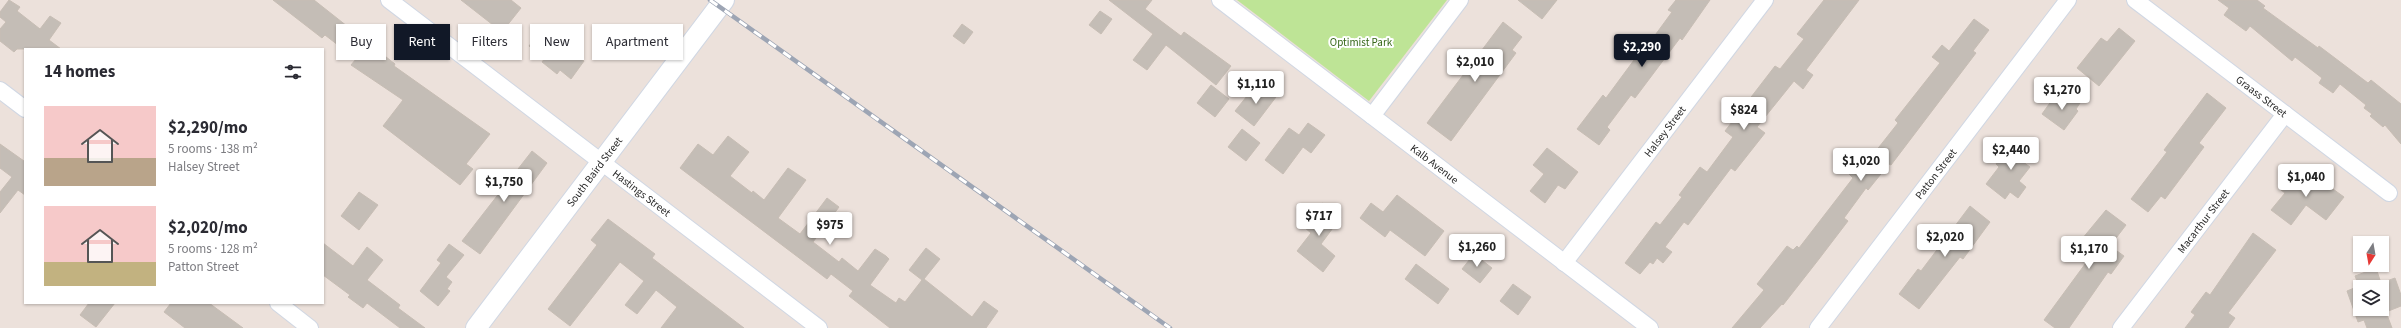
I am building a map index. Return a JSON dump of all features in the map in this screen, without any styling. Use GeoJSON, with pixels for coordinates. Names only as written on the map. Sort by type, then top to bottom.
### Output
{"type":"FeatureCollection","features":[{"type":"Feature","properties":{"kind":"street","name":"Hastings Street"},"geometry":{"type":"LineString","coordinates":[[389,0],[819,328]]}},
{"type":"Feature","properties":{"kind":"street","name":"Kalb Avenue"},"geometry":{"type":"LineString","coordinates":[[1220,0],[1650,328]]}},
{"type":"Feature","properties":{"kind":"street"},"geometry":{"type":"LineString","coordinates":[[1372,116],[1460,0]]}},
{"type":"Feature","properties":{"kind":"street","name":"Halsey Street"},"geometry":{"type":"LineString","coordinates":[[1564,263],[1765,0]]}},
{"type":"Feature","properties":{"kind":"street","name":"Patton Street"},"geometry":{"type":"LineString","coordinates":[[1818,328],[2068,0]]}},
{"type":"Feature","properties":{"kind":"street","name":"Graass Street"},"geometry":{"type":"LineString","coordinates":[[2135,0],[2389,193]]}},
{"type":"Feature","properties":{"kind":"street","name":"South Baird Street"},"geometry":{"type":"LineString","coordinates":[[476,328],[718,8]]}},
{"type":"Feature","properties":{"kind":"street"},"geometry":{"type":"LineString","coordinates":[[0,90],[24,108]]}},
{"type":"Feature","properties":{"kind":"street","name":"Macarthur Street"},"geometry":{"type":"LineString","coordinates":[[2122,328],[2285,114]]}},
{"type":"Feature","properties":{"kind":"street"},"geometry":{"type":"LineString","coordinates":[[279,304],[310,328]]}},
{"type":"Feature","properties":{"kind":"green space","name":"Optimist Park"},"geometry":{"type":"Polygon","coordinates":[[[1237,0],[1447,0],[1369,101],[1237,0]]]}},
{"type":"Feature","properties":{"kind":"building"},"geometry":{"type":"Polygon","coordinates":[[[9,0],[20,7],[17,11],[40,29],[50,16],[61,23],[49,40],[60,48],[24,48],[17,49],[14,52],[0,41],[0,29],[6,22],[0,17],[0,12],[9,0]]]}},
{"type":"Feature","properties":{"kind":"building"},"geometry":{"type":"Polygon","coordinates":[[[273,0],[314,0],[344,24],[336,24],[336,44],[325,35],[322,38],[273,0]]]}},
{"type":"Feature","properties":{"kind":"building"},"geometry":{"type":"Polygon","coordinates":[[[461,0],[511,0],[521,8],[508,24],[492,24],[461,0]]]}},
{"type":"Feature","properties":{"kind":"building"},"geometry":{"type":"Polygon","coordinates":[[[1109,0],[1152,0],[1145,9],[1181,36],[1184,32],[1231,66],[1216,85],[1166,45],[1147,70],[1133,60],[1153,34],[1109,0]]]}},
{"type":"Feature","properties":{"kind":"building"},"geometry":{"type":"Polygon","coordinates":[[[1518,0],[1557,0],[1542,19],[1518,0]]]}},
{"type":"Feature","properties":{"kind":"building"},"geometry":{"type":"Polygon","coordinates":[[[1676,0],[1710,0],[1682,40],[1680,38],[1635,98],[1631,95],[1607,127],[1610,130],[1599,145],[1577,129],[1603,95],[1606,98],[1651,37],[1653,38],[1672,12],[1668,10],[1676,0]]]}},
{"type":"Feature","properties":{"kind":"building"},"geometry":{"type":"Polygon","coordinates":[[[1824,0],[1859,0],[1806,70],[1813,75],[1803,89],[1794,81],[1757,127],[1765,133],[1735,171],[1731,168],[1688,225],[1684,222],[1665,247],[1672,252],[1663,263],[1657,258],[1653,264],[1650,262],[1640,274],[1625,263],[1656,222],[1660,225],[1682,197],[1679,195],[1700,167],[1707,172],[1733,137],[1725,131],[1775,66],[1780,69],[1804,39],[1797,34],[1824,0]]]}},
{"type":"Feature","properties":{"kind":"building"},"geometry":{"type":"Polygon","coordinates":[[[2218,0],[2257,0],[2265,6],[2263,8],[2318,48],[2319,46],[2368,83],[2371,80],[2401,104],[2401,144],[2385,125],[2383,127],[2370,116],[2372,114],[2364,108],[2366,105],[2340,84],[2333,93],[2319,83],[2322,78],[2295,57],[2292,61],[2250,26],[2246,31],[2224,15],[2229,8],[2218,0]]]}},
{"type":"Feature","properties":{"kind":"building"},"geometry":{"type":"Polygon","coordinates":[[[1100,11],[1112,19],[1101,34],[1089,25],[1100,11]]]}},
{"type":"Feature","properties":{"kind":"building"},"geometry":{"type":"Polygon","coordinates":[[[1974,19],[1989,30],[1973,51],[1976,53],[1891,165],[1889,164],[1868,190],[1866,188],[1844,218],[1848,221],[1783,305],[1782,304],[1760,328],[1732,328],[1764,290],[1757,284],[1787,246],[1793,250],[1797,246],[1799,248],[1853,178],[1849,174],[1863,157],[1868,161],[1898,123],[1895,120],[1940,63],[1932,57],[1942,45],[1949,51],[1974,19]]]}},
{"type":"Feature","properties":{"kind":"building"},"geometry":{"type":"Polygon","coordinates":[[[1503,22],[1522,37],[1512,50],[1516,53],[1451,141],[1427,123],[1503,22]]]}},
{"type":"Feature","properties":{"kind":"building"},"geometry":{"type":"Polygon","coordinates":[[[962,24],[973,32],[964,44],[953,36],[962,24]]]}},
{"type":"Feature","properties":{"kind":"building"},"geometry":{"type":"Polygon","coordinates":[[[2119,28],[2135,41],[2099,86],[2077,68],[2101,38],[2107,42],[2119,28]]]}},
{"type":"Feature","properties":{"kind":"building"},"geometry":{"type":"Polygon","coordinates":[[[386,57],[395,64],[394,66],[490,134],[466,164],[473,169],[460,185],[383,126],[403,100],[351,65],[355,60],[386,60],[386,57]]]}},
{"type":"Feature","properties":{"kind":"building"},"geometry":{"type":"Polygon","coordinates":[[[544,60],[584,61],[571,79],[560,70],[557,74],[542,62],[544,60]]]}},
{"type":"Feature","properties":{"kind":"building"},"geometry":{"type":"Polygon","coordinates":[[[1260,84],[1276,97],[1254,126],[1235,111],[1247,96],[1249,98],[1260,84]]]}},
{"type":"Feature","properties":{"kind":"building"},"geometry":{"type":"Polygon","coordinates":[[[1211,85],[1229,99],[1215,117],[1197,103],[1211,85]]]}},
{"type":"Feature","properties":{"kind":"building"},"geometry":{"type":"Polygon","coordinates":[[[2066,92],[2080,103],[2076,109],[2078,111],[2064,130],[2042,114],[2052,100],[2058,104],[2066,92]]]}},
{"type":"Feature","properties":{"kind":"building"},"geometry":{"type":"Polygon","coordinates":[[[2207,93],[2226,108],[2199,143],[2204,147],[2165,199],[2161,196],[2148,212],[2131,199],[2167,152],[2164,150],[2207,93]]]}},
{"type":"Feature","properties":{"kind":"building"},"geometry":{"type":"Polygon","coordinates":[[[1308,123],[1325,135],[1311,153],[1303,147],[1283,174],[1265,160],[1289,128],[1299,135],[1308,123]]]}},
{"type":"Feature","properties":{"kind":"building"},"geometry":{"type":"Polygon","coordinates":[[[1242,129],[1260,143],[1246,161],[1228,147],[1242,129]]]}},
{"type":"Feature","properties":{"kind":"building"},"geometry":{"type":"Polygon","coordinates":[[[728,136],[749,152],[730,176],[752,193],[753,191],[764,200],[788,168],[806,180],[778,218],[800,234],[827,198],[839,207],[813,242],[839,262],[842,258],[858,271],[875,249],[886,256],[889,259],[870,285],[896,303],[899,298],[905,302],[922,280],[909,270],[926,248],[940,259],[924,279],[972,317],[984,301],[998,311],[986,328],[890,328],[849,296],[853,291],[831,274],[827,279],[680,168],[698,144],[713,155],[728,136]]]}},
{"type":"Feature","properties":{"kind":"building"},"geometry":{"type":"Polygon","coordinates":[[[2016,138],[2032,151],[2023,162],[2030,167],[2019,181],[2026,187],[2018,198],[2010,192],[2005,199],[1986,184],[1999,167],[1996,164],[2016,138]]]}},
{"type":"Feature","properties":{"kind":"building"},"geometry":{"type":"Polygon","coordinates":[[[0,144],[24,161],[24,194],[18,190],[0,213],[0,192],[12,177],[0,168],[0,144]]]}},
{"type":"Feature","properties":{"kind":"building"},"geometry":{"type":"Polygon","coordinates":[[[1547,148],[1578,172],[1565,189],[1558,185],[1545,203],[1530,191],[1544,174],[1533,165],[1547,148]]]}},
{"type":"Feature","properties":{"kind":"building"},"geometry":{"type":"Polygon","coordinates":[[[532,151],[547,163],[480,254],[462,241],[532,151]]]}},
{"type":"Feature","properties":{"kind":"building"},"geometry":{"type":"Polygon","coordinates":[[[2297,168],[2313,179],[2315,176],[2344,197],[2326,220],[2306,205],[2291,225],[2271,210],[2285,193],[2281,190],[2297,168]]]}},
{"type":"Feature","properties":{"kind":"building"},"geometry":{"type":"Polygon","coordinates":[[[359,192],[378,205],[359,230],[341,216],[359,192]]]}},
{"type":"Feature","properties":{"kind":"building"},"geometry":{"type":"Polygon","coordinates":[[[1397,195],[1444,231],[1425,256],[1390,230],[1385,237],[1360,218],[1371,203],[1383,212],[1397,195]]]}},
{"type":"Feature","properties":{"kind":"building"},"geometry":{"type":"Polygon","coordinates":[[[1322,203],[1341,217],[1321,244],[1335,256],[1323,272],[1297,251],[1311,233],[1304,227],[1322,203]]]}},
{"type":"Feature","properties":{"kind":"building"},"geometry":{"type":"Polygon","coordinates":[[[1970,206],[1990,222],[1963,259],[1960,257],[1919,309],[1899,294],[1918,269],[1921,271],[1970,206]]]}},
{"type":"Feature","properties":{"kind":"building"},"geometry":{"type":"Polygon","coordinates":[[[2106,210],[2126,225],[2110,246],[2124,256],[2111,274],[2108,272],[2069,328],[2055,328],[2044,320],[2091,256],[2077,245],[2106,210]]]}},
{"type":"Feature","properties":{"kind":"building"},"geometry":{"type":"Polygon","coordinates":[[[608,219],[655,254],[652,258],[744,328],[661,328],[677,307],[656,290],[637,314],[625,305],[644,281],[620,262],[570,326],[548,309],[597,245],[591,240],[608,219]]]}},
{"type":"Feature","properties":{"kind":"building"},"geometry":{"type":"Polygon","coordinates":[[[2253,233],[2276,250],[2228,313],[2235,318],[2228,328],[2185,328],[2195,315],[2191,312],[2206,292],[2210,295],[2253,233]]]}},
{"type":"Feature","properties":{"kind":"building"},"geometry":{"type":"Polygon","coordinates":[[[324,244],[353,266],[367,247],[383,260],[367,280],[400,305],[398,308],[425,328],[400,328],[367,303],[363,308],[348,297],[350,295],[324,276],[324,244]]]}},
{"type":"Feature","properties":{"kind":"building"},"geometry":{"type":"Polygon","coordinates":[[[449,244],[464,255],[446,277],[452,282],[447,289],[450,291],[438,306],[420,291],[441,263],[437,260],[449,244]]]}},
{"type":"Feature","properties":{"kind":"building"},"geometry":{"type":"Polygon","coordinates":[[[1474,254],[1492,268],[1480,283],[1462,269],[1474,254]]]}},
{"type":"Feature","properties":{"kind":"building"},"geometry":{"type":"Polygon","coordinates":[[[1416,264],[1449,289],[1438,304],[1405,279],[1416,264]]]}},
{"type":"Feature","properties":{"kind":"building"},"geometry":{"type":"Polygon","coordinates":[[[2366,272],[2377,272],[2380,280],[2357,280],[2355,276],[2366,272]]]}},
{"type":"Feature","properties":{"kind":"building"},"geometry":{"type":"Polygon","coordinates":[[[2395,278],[2401,295],[2401,306],[2389,311],[2389,280],[2395,278]]]}},
{"type":"Feature","properties":{"kind":"building"},"geometry":{"type":"Polygon","coordinates":[[[1513,284],[1531,297],[1518,315],[1500,301],[1513,284]]]}},
{"type":"Feature","properties":{"kind":"building"},"geometry":{"type":"Polygon","coordinates":[[[2353,288],[2353,308],[2347,291],[2353,288]]]}},
{"type":"Feature","properties":{"kind":"building"},"geometry":{"type":"Polygon","coordinates":[[[88,304],[114,304],[96,327],[80,315],[88,304]]]}},
{"type":"Feature","properties":{"kind":"building"},"geometry":{"type":"Polygon","coordinates":[[[170,304],[210,304],[243,328],[185,328],[164,312],[170,304]]]}},
{"type":"Feature","properties":{"kind":"building"},"geometry":{"type":"Polygon","coordinates":[[[2356,316],[2388,316],[2392,328],[2367,328],[2364,320],[2358,322],[2356,316]]]}},
{"type":"Feature","properties":{"kind":"railway"},"geometry":{"type":"LineString","coordinates":[[710,0],[1170,328]]}}]}
